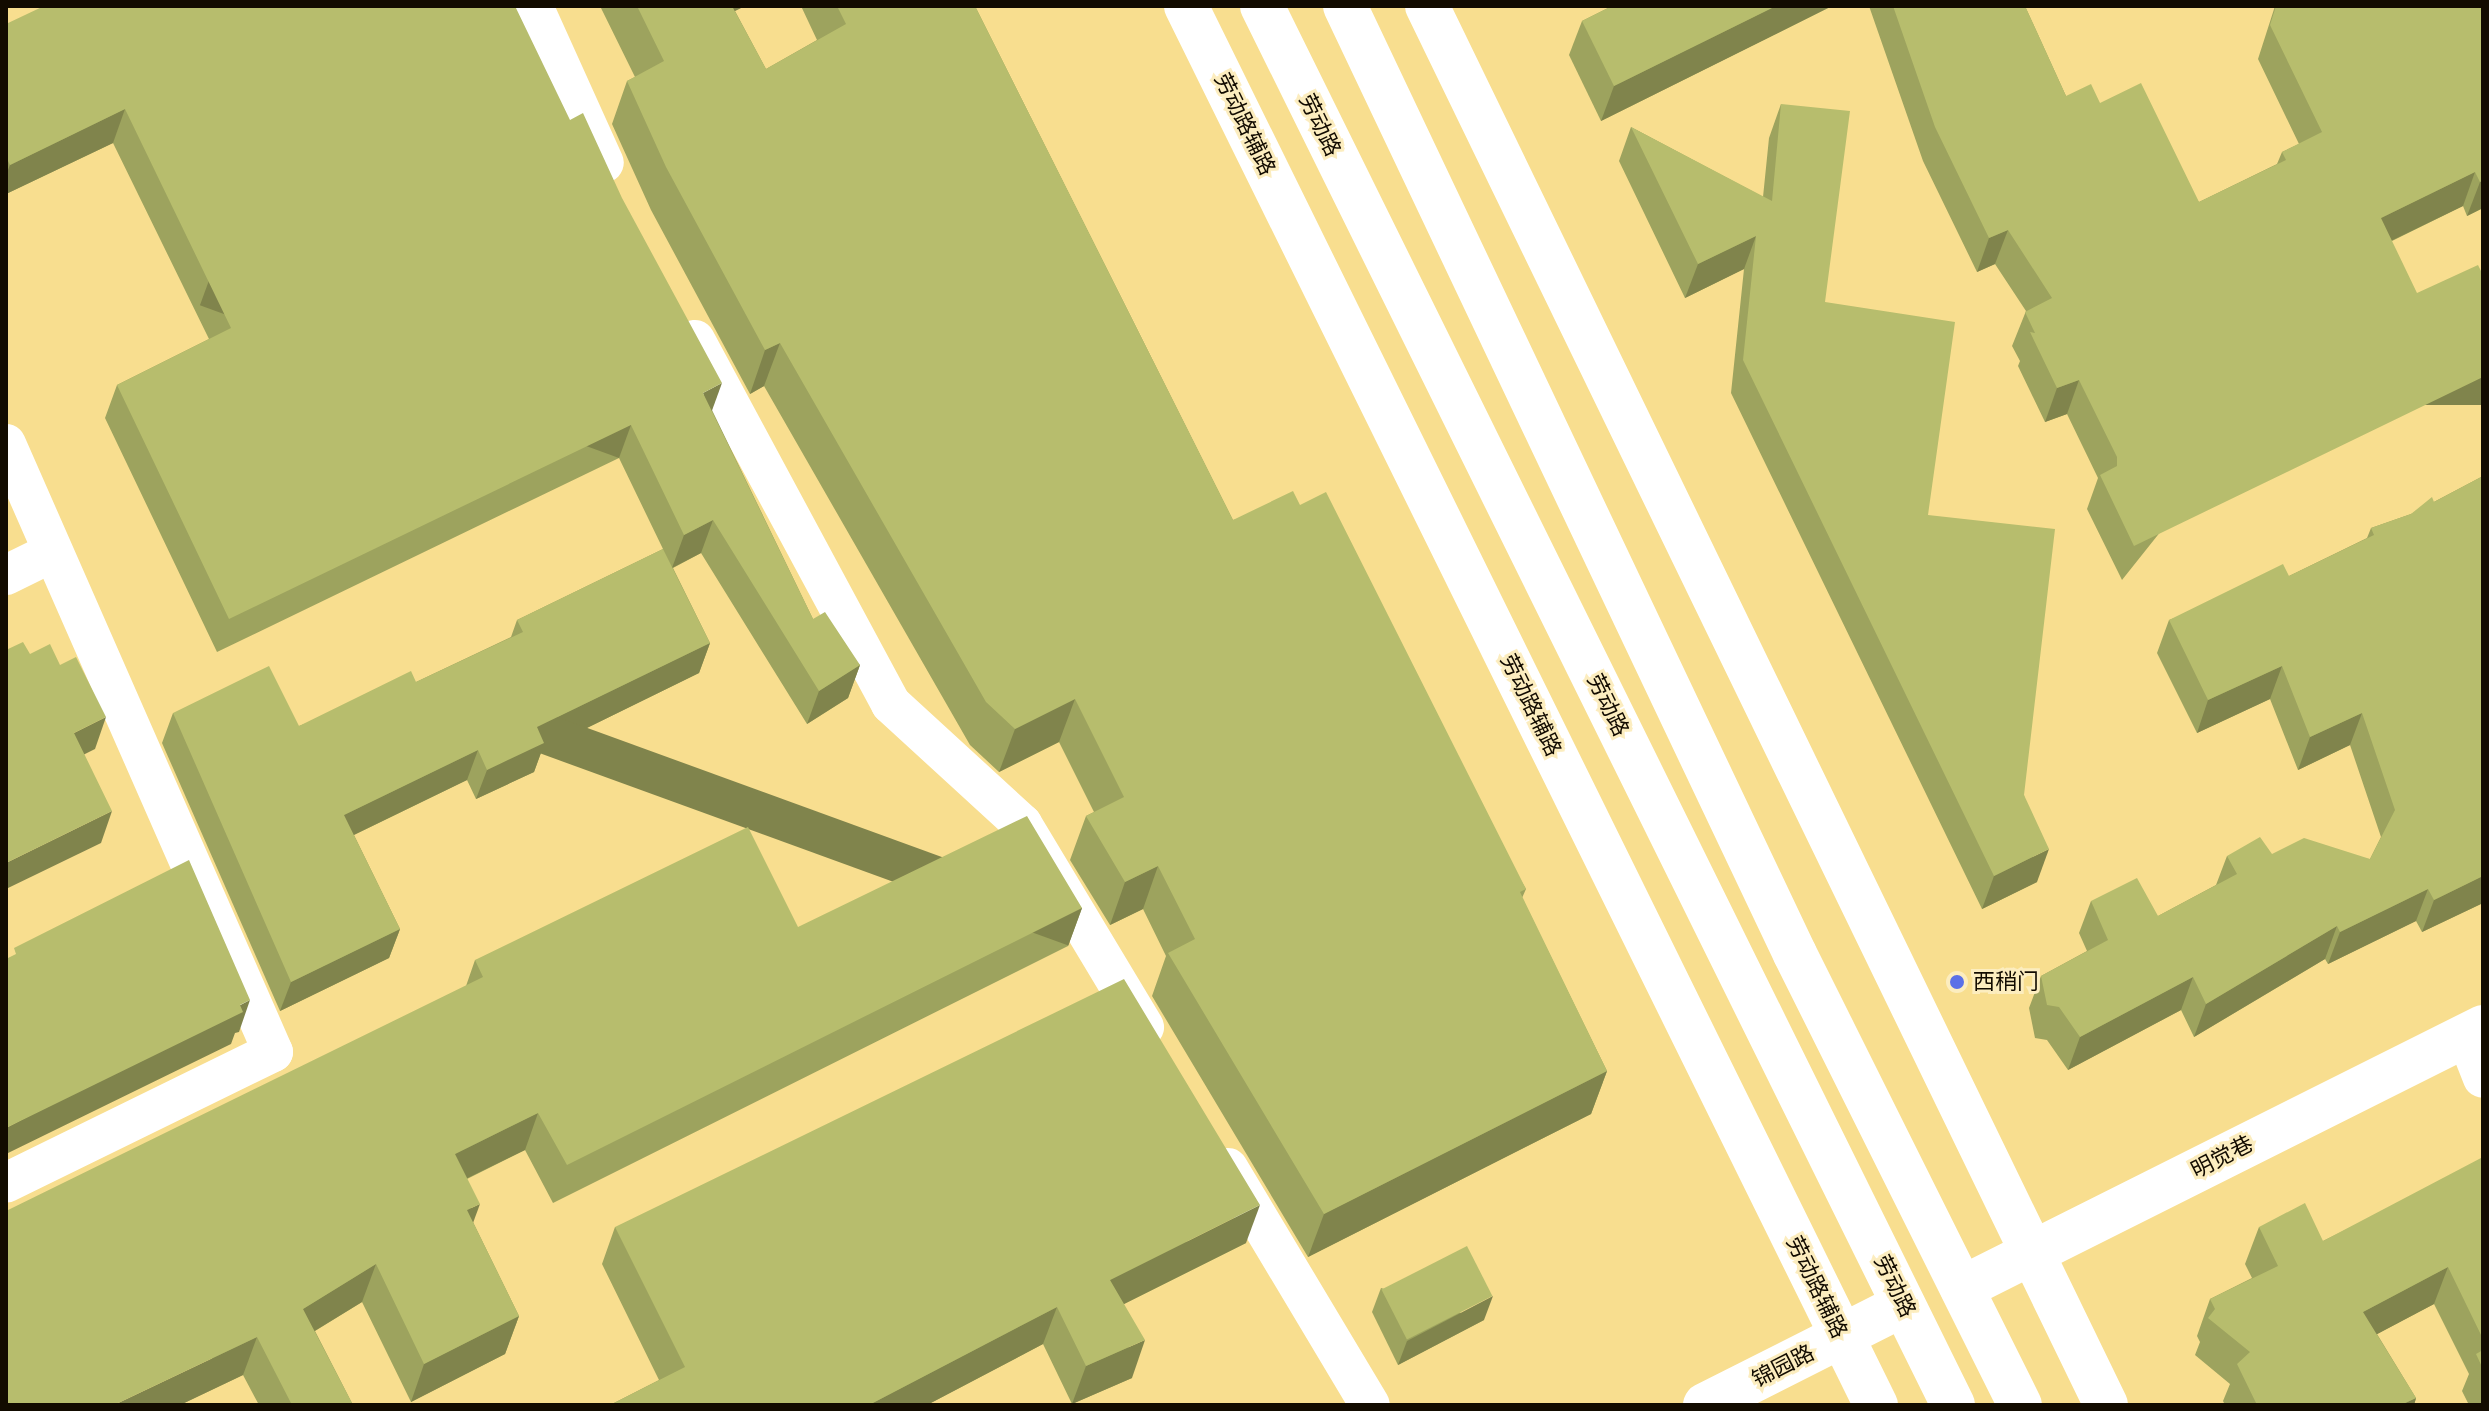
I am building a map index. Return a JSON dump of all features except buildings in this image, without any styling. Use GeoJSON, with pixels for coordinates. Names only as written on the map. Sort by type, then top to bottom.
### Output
{"type":"FeatureCollection","features":[{"type":"Feature","properties":{"kind":"street"},"geometry":{"type":"LineString","coordinates":[[533,6],[617,191]]}},
{"type":"Feature","properties":{"kind":"street","name":"劳动路辅路"},"geometry":{"type":"LineString","coordinates":[[1186,6],[1876,1405]]}},
{"type":"Feature","properties":{"kind":"street","name":"劳动路"},"geometry":{"type":"LineString","coordinates":[[1262,6],[1953,1405]]}},
{"type":"Feature","properties":{"kind":"street"},"geometry":{"type":"LineString","coordinates":[[1345,6],[1795,954],[2020,1405]]}},
{"type":"Feature","properties":{"kind":"street"},"geometry":{"type":"LineString","coordinates":[[1427,6],[2106,1405]]}},
{"type":"Feature","properties":{"kind":"street"},"geometry":{"type":"LineString","coordinates":[[674,303],[891,704],[1022,824],[1160,1053]]}},
{"type":"Feature","properties":{"kind":"street"},"geometry":{"type":"LineString","coordinates":[[6,444],[273,1052],[6,1183]]}},
{"type":"Feature","properties":{"kind":"street"},"geometry":{"type":"LineString","coordinates":[[6,575],[53,552]]}},
{"type":"Feature","properties":{"kind":"street"},"geometry":{"type":"LineString","coordinates":[[2474,1031],[2483,1078]]}},
{"type":"Feature","properties":{"kind":"street","name":"明觉巷"},"geometry":{"type":"LineString","coordinates":[[1962,1288],[2474,1031]]}},
{"type":"Feature","properties":{"kind":"street"},"geometry":{"type":"LineString","coordinates":[[1208,1135],[1370,1405]]}},
{"type":"Feature","properties":{"kind":"street","name":"锦园路"},"geometry":{"type":"LineString","coordinates":[[1705,1405],[1903,1305]]}},
{"type":"Feature","properties":{"kind":"place","name":"西稍门"},"geometry":{"type":"Point","coordinates":[1957,982]}}]}
